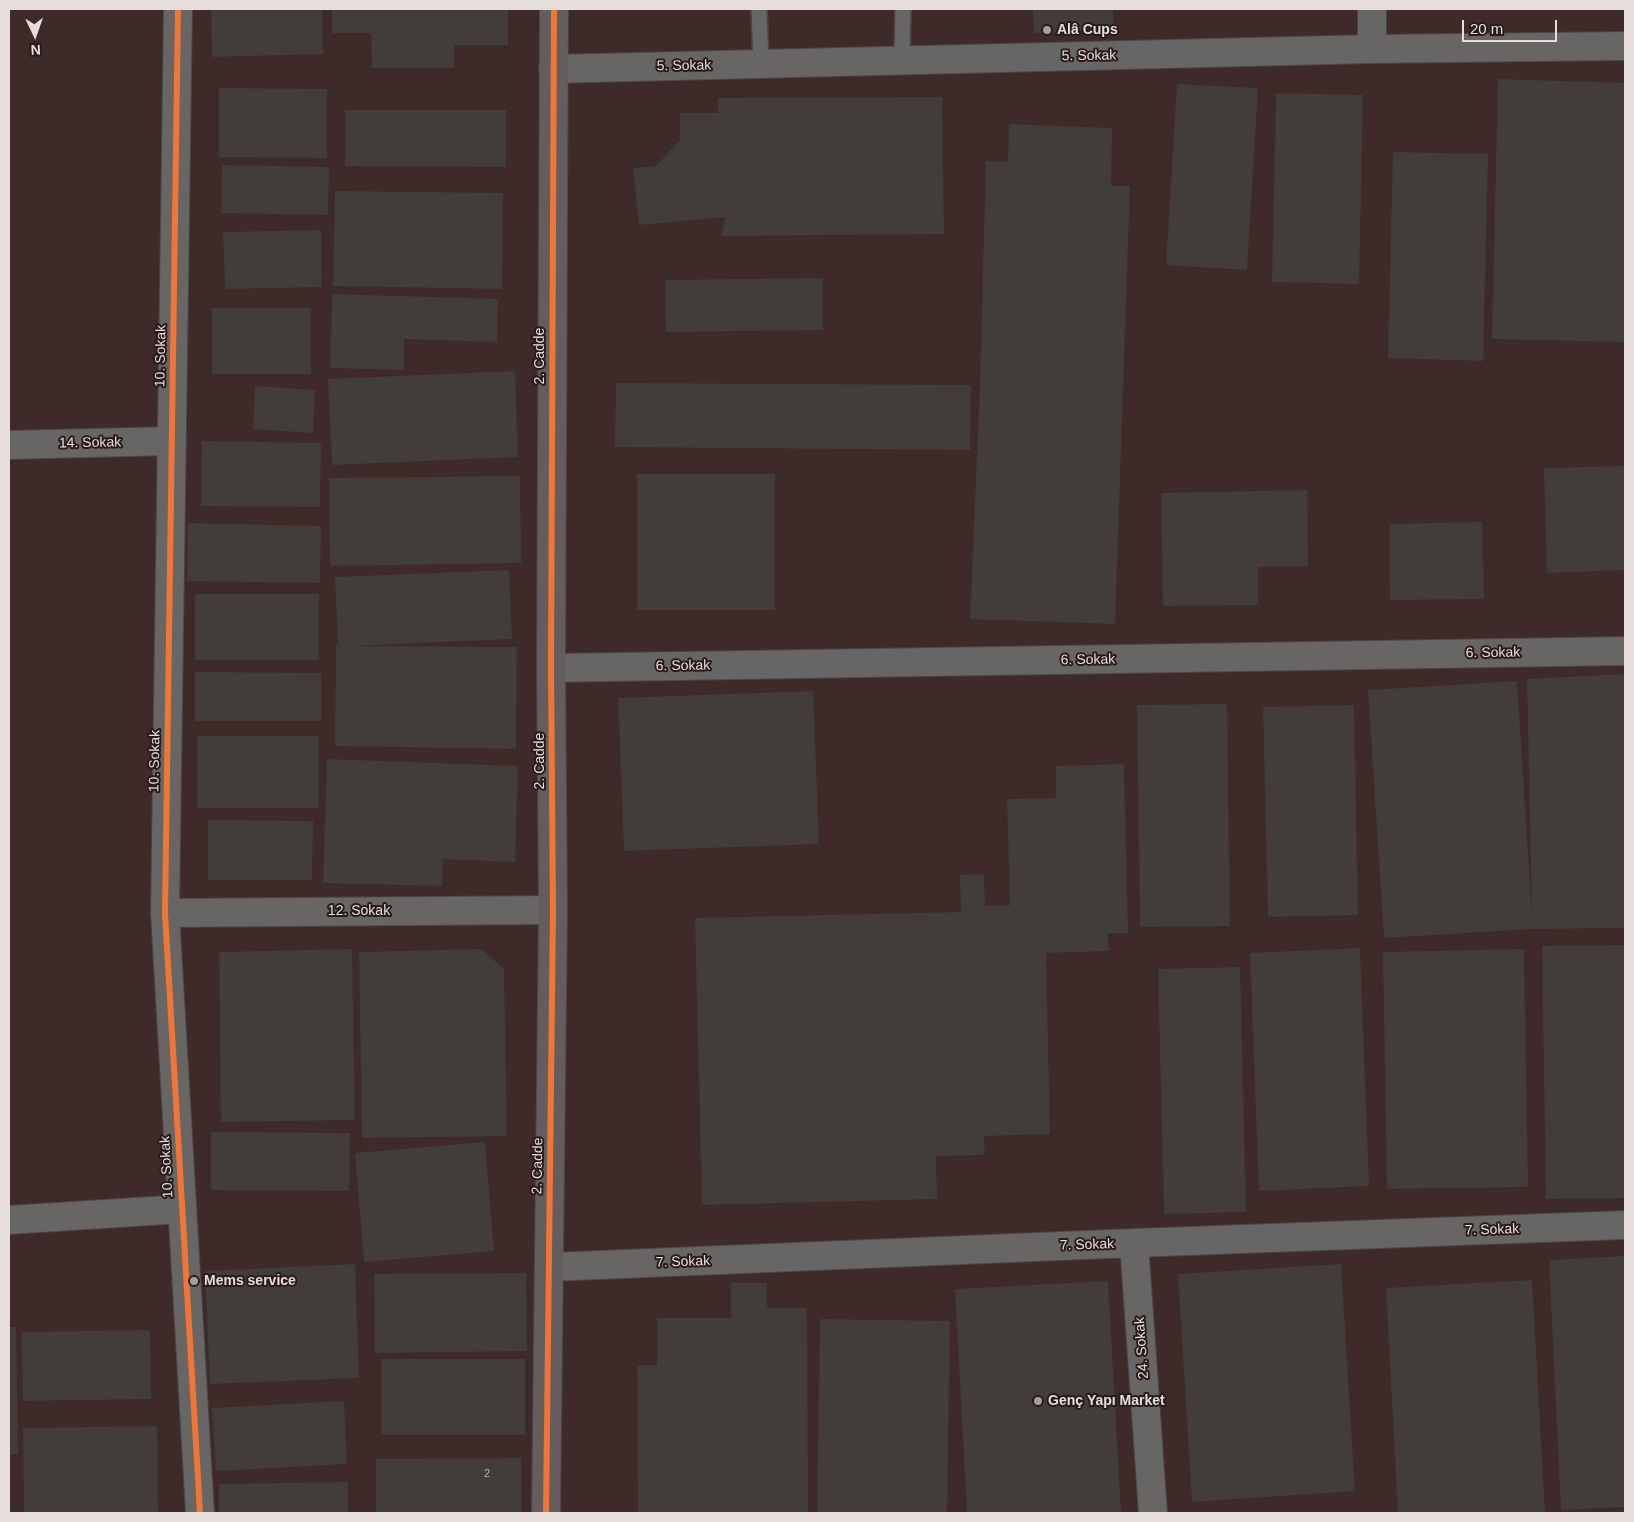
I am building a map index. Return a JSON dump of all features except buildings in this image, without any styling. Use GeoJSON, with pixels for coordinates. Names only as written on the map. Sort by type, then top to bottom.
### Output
{"type":"FeatureCollection","features":[{"type":"Feature","properties":{"kind":"street","name":"10. Sokak"},"geometry":{"type":"LineString","coordinates":[[178,9],[165,913],[200,1513]]}},
{"type":"Feature","properties":{"kind":"street","name":"2. Cadde"},"geometry":{"type":"LineString","coordinates":[[546,1513],[553,910],[551,668],[554,9]]}},
{"type":"Feature","properties":{"kind":"street"},"geometry":{"type":"LineString","coordinates":[[1372,9],[1372,49]]}},
{"type":"Feature","properties":{"kind":"street","name":"5. Sokak"},"geometry":{"type":"LineString","coordinates":[[553,69],[1372,49],[1625,46]]}},
{"type":"Feature","properties":{"kind":"street","name":"14. Sokak"},"geometry":{"type":"LineString","coordinates":[[9,445],[172,441]]}},
{"type":"Feature","properties":{"kind":"street","name":"6. Sokak"},"geometry":{"type":"LineString","coordinates":[[551,668],[1625,651]]}},
{"type":"Feature","properties":{"kind":"street","name":"12. Sokak"},"geometry":{"type":"LineString","coordinates":[[165,913],[553,910]]}},
{"type":"Feature","properties":{"kind":"street"},"geometry":{"type":"LineString","coordinates":[[9,1220],[182,1209]]}},
{"type":"Feature","properties":{"kind":"street","name":"7. Sokak"},"geometry":{"type":"LineString","coordinates":[[550,1267],[1625,1225]]}},
{"type":"Feature","properties":{"kind":"street","name":"24. Sokak"},"geometry":{"type":"LineString","coordinates":[[1134,1243],[1153,1513]]}},
{"type":"Feature","properties":{"kind":"lane"},"geometry":{"type":"LineString","coordinates":[[760,9],[761,64]]}},
{"type":"Feature","properties":{"kind":"lane"},"geometry":{"type":"LineString","coordinates":[[902,61],[903,9]]}},
{"type":"Feature","properties":{"kind":"shaded area"},"geometry":{"type":"Polygon","coordinates":[[[9,9],[1625,9],[1625,1513],[9,1513],[9,9]]]}},
{"type":"Feature","properties":{"kind":"cycle path"},"geometry":{"type":"LineString","coordinates":[[178,9],[165,913],[200,1513]]}},
{"type":"Feature","properties":{"kind":"cycle path"},"geometry":{"type":"LineString","coordinates":[[546,1513],[553,910],[551,668],[554,9]]}},
{"type":"Feature","properties":{"kind":"place","name":"Alâ Cups"},"geometry":{"type":"Point","coordinates":[1047,30]}},
{"type":"Feature","properties":{"kind":"place","name":"Mems service"},"geometry":{"type":"Point","coordinates":[194,1281]}},
{"type":"Feature","properties":{"kind":"place","name":"Genç Yapı Market"},"geometry":{"type":"Point","coordinates":[1038,1401]}}]}
